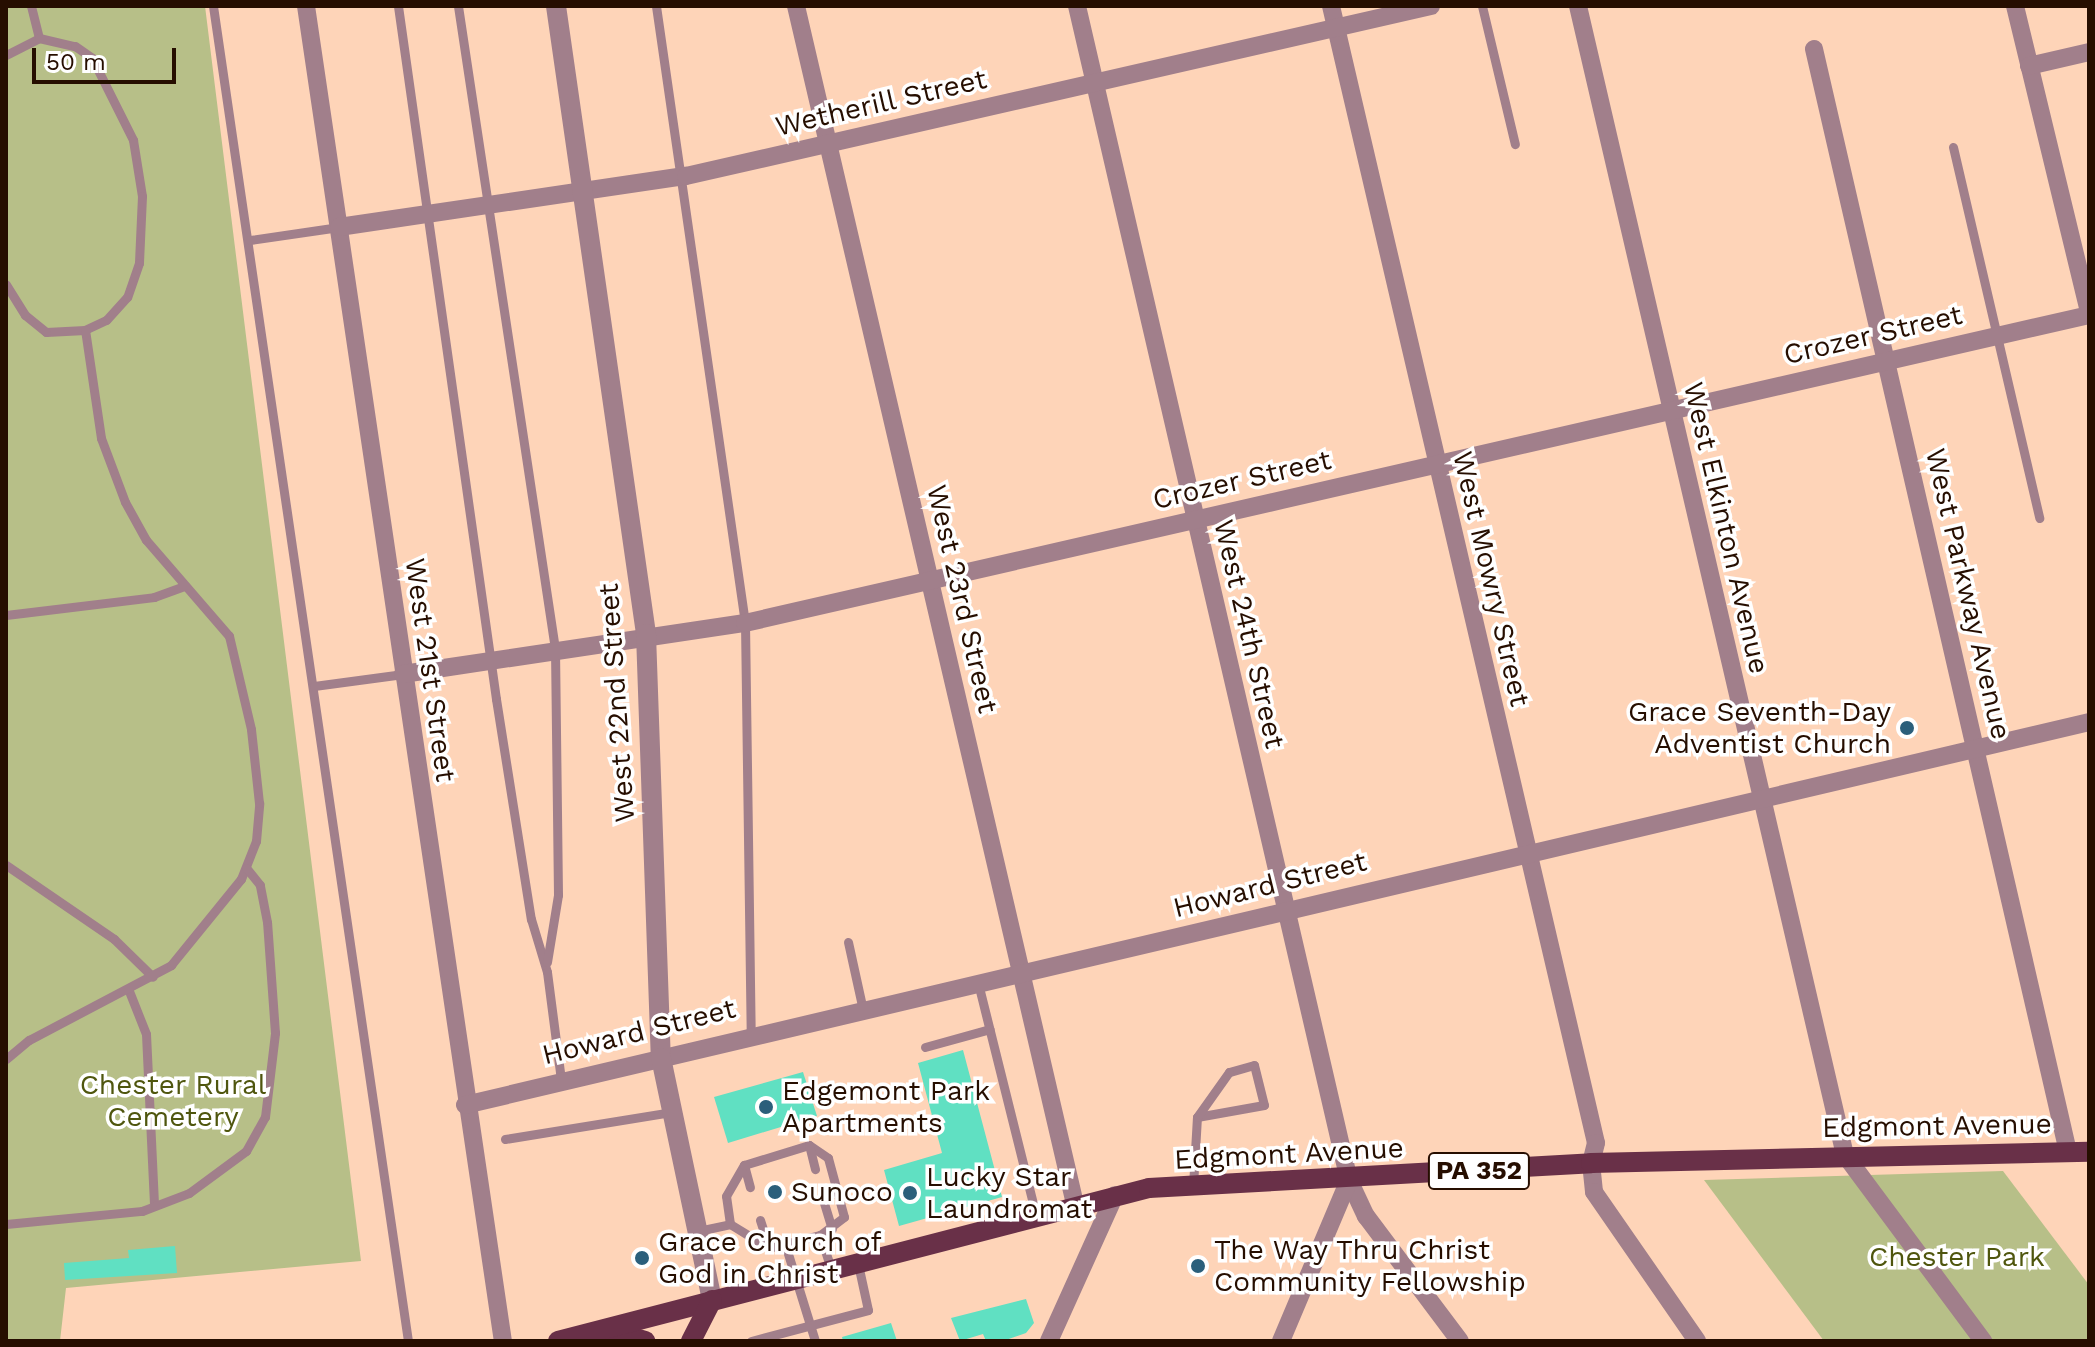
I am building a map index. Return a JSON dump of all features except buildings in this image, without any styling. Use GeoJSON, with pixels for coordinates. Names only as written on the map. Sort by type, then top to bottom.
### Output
{"type":"FeatureCollection","features":[{"type":"Feature","properties":{"kind":"main road","name":"Edgmont Avenue"},"geometry":{"type":"LineString","coordinates":[[558,1341],[1115,1195],[1193,1186],[1349,1180],[1591,1163],[2089,1152]]}},
{"type":"Feature","properties":{"kind":"main road"},"geometry":{"type":"LineString","coordinates":[[691,1341],[712,1300]]}},
{"type":"Feature","properties":{"kind":"main road"},"geometry":{"type":"LineString","coordinates":[[605,1329],[645,1341]]}},
{"type":"Feature","properties":{"kind":"street","name":"West 21st Street"},"geometry":{"type":"LineString","coordinates":[[306,6],[465,1105],[503,1341]]}},
{"type":"Feature","properties":{"kind":"street","name":"West 22nd Street"},"geometry":{"type":"LineString","coordinates":[[556,6],[646,634],[661,1058],[712,1300]]}},
{"type":"Feature","properties":{"kind":"street","name":"West 23rd Street"},"geometry":{"type":"LineString","coordinates":[[796,6],[1075,1204]]}},
{"type":"Feature","properties":{"kind":"street","name":"West 24th Street"},"geometry":{"type":"LineString","coordinates":[[1077,6],[1283,910],[1349,1180],[1366,1216],[1460,1341]]}},
{"type":"Feature","properties":{"kind":"street","name":"West Mowry Street"},"geometry":{"type":"LineString","coordinates":[[1331,6],[1434,463],[1596,1143],[1591,1163],[1594,1192],[1617,1232],[1697,1341]]}},
{"type":"Feature","properties":{"kind":"street","name":"Wetherill Street"},"geometry":{"type":"LineString","coordinates":[[339,227],[681,176],[830,146],[1095,81],[1336,30],[1431,6]]}},
{"type":"Feature","properties":{"kind":"street","name":"West Elkinton Avenue"},"geometry":{"type":"LineString","coordinates":[[1578,6],[1759,798],[1845,1155]]}},
{"type":"Feature","properties":{"kind":"street"},"geometry":{"type":"LineString","coordinates":[[2015,6],[2089,313]]}},
{"type":"Feature","properties":{"kind":"street","name":"West Parkway Avenue"},"geometry":{"type":"LineString","coordinates":[[1814,49],[2068,1152]]}},
{"type":"Feature","properties":{"kind":"street"},"geometry":{"type":"LineString","coordinates":[[2029,66],[2089,52]]}},
{"type":"Feature","properties":{"kind":"street","name":"Crozer Street"},"geometry":{"type":"LineString","coordinates":[[403,674],[646,634],[745,623],[2089,313]]}},
{"type":"Feature","properties":{"kind":"street","name":"Howard Street"},"geometry":{"type":"LineString","coordinates":[[465,1105],[751,1034],[1021,976],[1283,910],[2089,722]]}},
{"type":"Feature","properties":{"kind":"street"},"geometry":{"type":"LineString","coordinates":[[1845,1155],[1983,1341]]}},
{"type":"Feature","properties":{"kind":"street"},"geometry":{"type":"LineString","coordinates":[[1281,1341],[1349,1180]]}},
{"type":"Feature","properties":{"kind":"street"},"geometry":{"type":"LineString","coordinates":[[1049,1341],[1115,1195]]}},
{"type":"Feature","properties":{"kind":"lane"},"geometry":{"type":"LineString","coordinates":[[31,6],[39,38]]}},
{"type":"Feature","properties":{"kind":"lane"},"geometry":{"type":"LineString","coordinates":[[213,6],[250,240],[408,1341]]}},
{"type":"Feature","properties":{"kind":"lane"},"geometry":{"type":"LineString","coordinates":[[398,6],[490,660],[531,919],[547,972],[561,1080]]}},
{"type":"Feature","properties":{"kind":"lane"},"geometry":{"type":"LineString","coordinates":[[458,6],[555,649],[558,895],[547,972]]}},
{"type":"Feature","properties":{"kind":"lane"},"geometry":{"type":"LineString","coordinates":[[656,6],[745,623],[751,1034]]}},
{"type":"Feature","properties":{"kind":"lane"},"geometry":{"type":"LineString","coordinates":[[1482,6],[1515,144]]}},
{"type":"Feature","properties":{"kind":"lane"},"geometry":{"type":"LineString","coordinates":[[6,55],[39,38],[75,46],[92,58],[122,114],[139,166],[139,263],[127,297],[106,320],[85,330],[46,332],[25,315],[6,285]]}},
{"type":"Feature","properties":{"kind":"lane"},"geometry":{"type":"LineString","coordinates":[[1953,147],[2039,518]]}},
{"type":"Feature","properties":{"kind":"lane"},"geometry":{"type":"LineString","coordinates":[[250,240],[339,227]]}},
{"type":"Feature","properties":{"kind":"lane"},"geometry":{"type":"LineString","coordinates":[[6,1059],[29,1040],[153,977],[206,927],[246,868],[256,841],[259,803],[238,666],[229,636],[146,540],[111,470],[101,438],[85,330]]}},
{"type":"Feature","properties":{"kind":"lane"},"geometry":{"type":"LineString","coordinates":[[6,615],[154,597],[185,586]]}},
{"type":"Feature","properties":{"kind":"lane"},"geometry":{"type":"LineString","coordinates":[[314,686],[403,674]]}},
{"type":"Feature","properties":{"kind":"lane"},"geometry":{"type":"LineString","coordinates":[[6,865],[114,939],[153,977]]}},
{"type":"Feature","properties":{"kind":"lane"},"geometry":{"type":"LineString","coordinates":[[6,1224],[88,1220],[154,1206],[189,1193],[246,1151],[265,1117],[274,1077],[273,968],[260,885],[246,868]]}},
{"type":"Feature","properties":{"kind":"lane"},"geometry":{"type":"LineString","coordinates":[[848,942],[863,1010]]}},
{"type":"Feature","properties":{"kind":"lane"},"geometry":{"type":"LineString","coordinates":[[978,983],[1036,1215]]}},
{"type":"Feature","properties":{"kind":"lane"},"geometry":{"type":"LineString","coordinates":[[129,991],[146,1034],[154,1206]]}},
{"type":"Feature","properties":{"kind":"lane"},"geometry":{"type":"LineString","coordinates":[[925,1047],[990,1029]]}},
{"type":"Feature","properties":{"kind":"lane"},"geometry":{"type":"LineString","coordinates":[[1193,1186],[1197,1117],[1229,1072],[1254,1065],[1264,1105],[1197,1117]]}},
{"type":"Feature","properties":{"kind":"lane"},"geometry":{"type":"LineString","coordinates":[[505,1139],[671,1112]]}},
{"type":"Feature","properties":{"kind":"lane"},"geometry":{"type":"LineString","coordinates":[[809,1145],[828,1158],[844,1217],[820,1235],[769,1248],[760,1247],[730,1224],[726,1196],[744,1165],[809,1145]]}},
{"type":"Feature","properties":{"kind":"lane"},"geometry":{"type":"LineString","coordinates":[[809,1145],[815,1169]]}},
{"type":"Feature","properties":{"kind":"lane"},"geometry":{"type":"LineString","coordinates":[[744,1165],[750,1187]]}},
{"type":"Feature","properties":{"kind":"lane"},"geometry":{"type":"LineString","coordinates":[[824,1203],[832,1229]]}},
{"type":"Feature","properties":{"kind":"lane"},"geometry":{"type":"LineString","coordinates":[[760,1220],[769,1248]]}},
{"type":"Feature","properties":{"kind":"lane"},"geometry":{"type":"LineString","coordinates":[[697,1231],[730,1224]]}},
{"type":"Feature","properties":{"kind":"lane"},"geometry":{"type":"LineString","coordinates":[[820,1235],[831,1269]]}},
{"type":"Feature","properties":{"kind":"lane"},"geometry":{"type":"LineString","coordinates":[[785,1244],[815,1341]]}},
{"type":"Feature","properties":{"kind":"lane"},"geometry":{"type":"LineString","coordinates":[[751,1341],[868,1310],[857,1262]]}},
{"type":"Feature","properties":{"kind":"green space","name":"Chester Rural Cemetery"},"geometry":{"type":"Polygon","coordinates":[[[6,6],[205,6],[361,1261],[66,1288],[60,1341],[6,1341],[6,6]]]}},
{"type":"Feature","properties":{"kind":"green space","name":"Chester Park"},"geometry":{"type":"Polygon","coordinates":[[[2003,1171],[2089,1285],[2089,1341],[1824,1341],[1704,1180],[2003,1171]]]}},
{"type":"Feature","properties":{"kind":"place","name":"Grace Seventh-Day Adventist Church"},"geometry":{"type":"Point","coordinates":[1907,728]}},
{"type":"Feature","properties":{"kind":"place","name":"Edgemont Park Apartments"},"geometry":{"type":"Point","coordinates":[766,1107]}},
{"type":"Feature","properties":{"kind":"place","name":"Sunoco"},"geometry":{"type":"Point","coordinates":[775,1192]}},
{"type":"Feature","properties":{"kind":"place","name":"Lucky Star Laundromat"},"geometry":{"type":"Point","coordinates":[910,1193]}},
{"type":"Feature","properties":{"kind":"place","name":"Grace Church of God in Christ"},"geometry":{"type":"Point","coordinates":[642,1258]}},
{"type":"Feature","properties":{"kind":"place","name":"The Way Thru Christ Community Fellowship"},"geometry":{"type":"Point","coordinates":[1198,1266]}}]}
